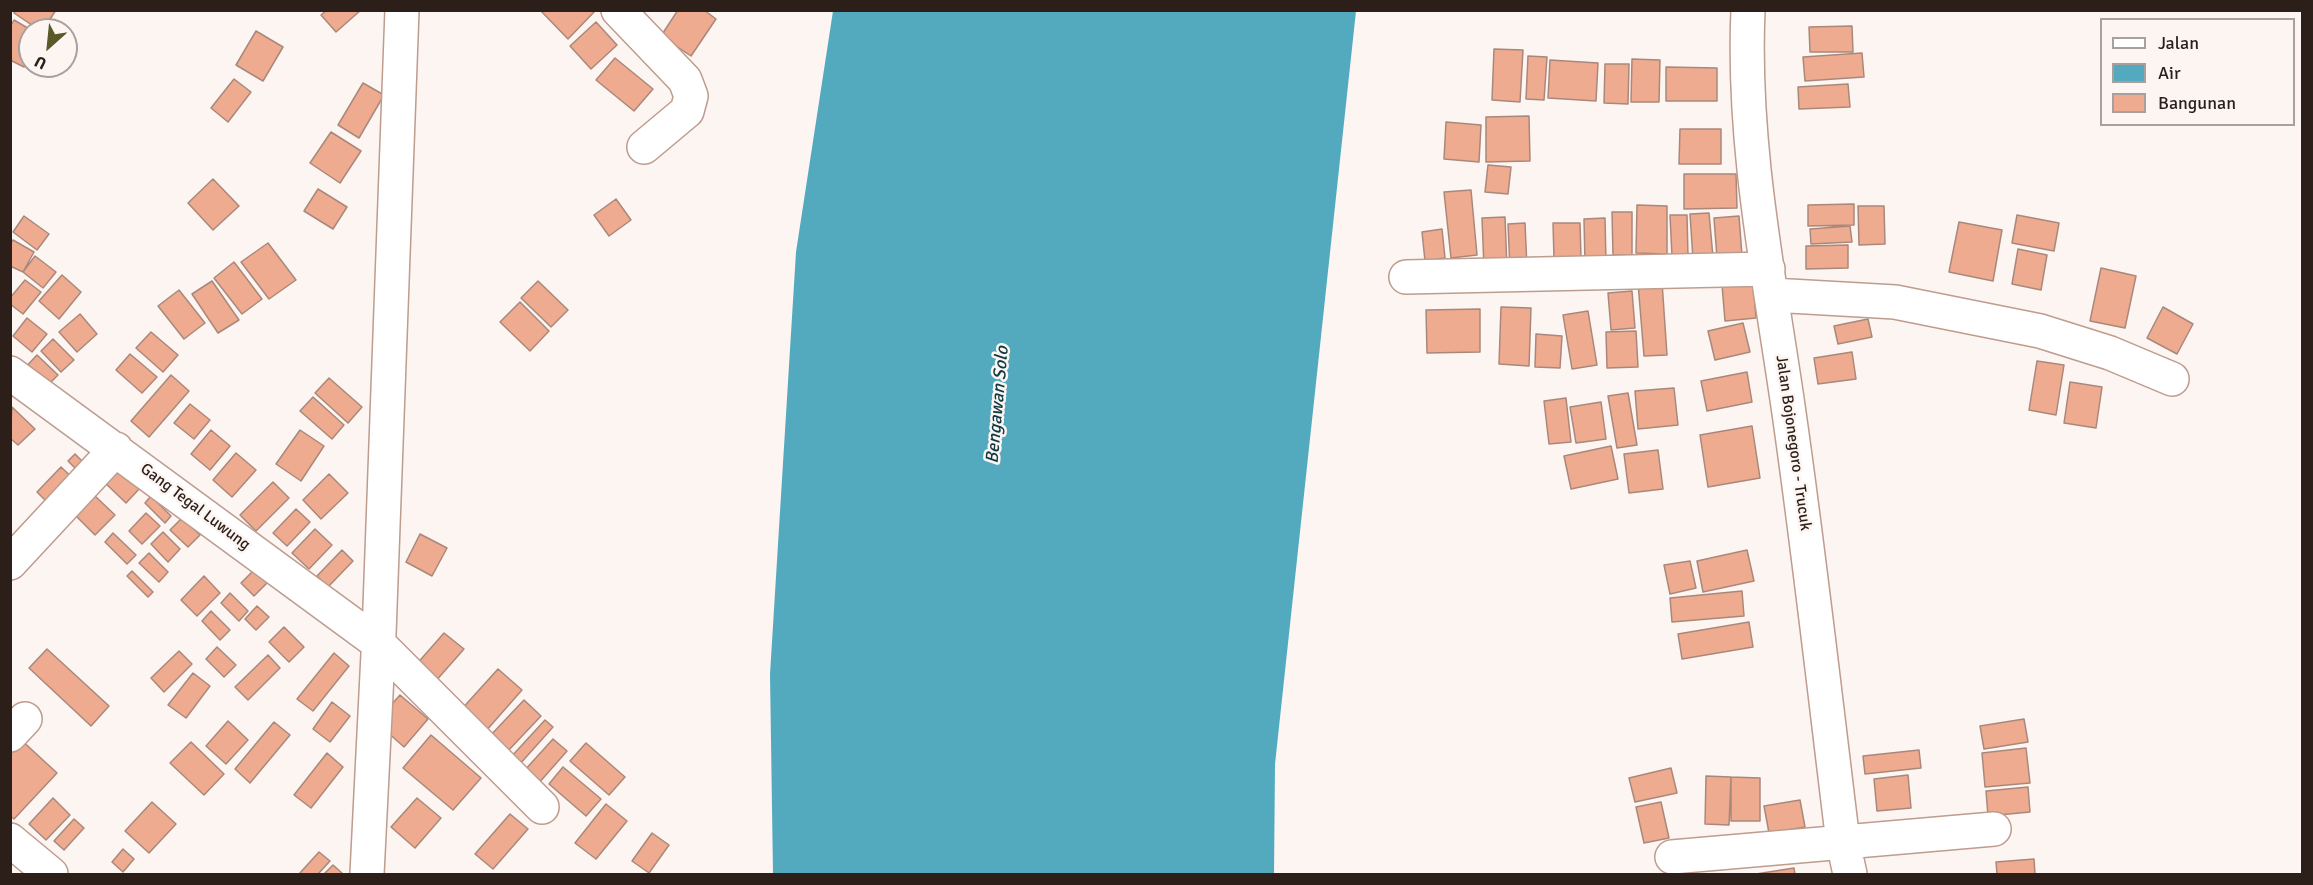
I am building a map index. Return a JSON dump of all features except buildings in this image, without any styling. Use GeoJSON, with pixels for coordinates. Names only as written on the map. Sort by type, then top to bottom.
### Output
{"type":"FeatureCollection","features":[{"type":"Feature","properties":{"kind":"street"},"geometry":{"type":"LineString","coordinates":[[367,874],[402,10]]}},
{"type":"Feature","properties":{"kind":"street"},"geometry":{"type":"LineString","coordinates":[[618,10],[685,80],[691,96],[687,111],[644,147]]}},
{"type":"Feature","properties":{"kind":"street","name":"Jalan Bojonegoro - Trucuk"},"geometry":{"type":"LineString","coordinates":[[1748,10],[1746,63],[1751,153],[1811,564],[1843,842],[1850,874]]}},
{"type":"Feature","properties":{"kind":"street"},"geometry":{"type":"LineString","coordinates":[[1406,277],[1770,282],[1895,302],[2040,331],[2110,353],[2172,379]]}},
{"type":"Feature","properties":{"kind":"street","name":"Gang Tegal Luwung"},"geometry":{"type":"LineString","coordinates":[[10,373],[378,643],[542,807]]}},
{"type":"Feature","properties":{"kind":"street"},"geometry":{"type":"LineString","coordinates":[[10,563],[116,449]]}},
{"type":"Feature","properties":{"kind":"street"},"geometry":{"type":"LineString","coordinates":[[1672,857],[1994,829]]}},
{"type":"Feature","properties":{"kind":"street"},"geometry":{"type":"LineString","coordinates":[[10,840],[51,874]]}},
{"type":"Feature","properties":{"kind":"water","name":"Bengawan Solo"},"geometry":{"type":"Polygon","coordinates":[[[833,11],[1356,11],[1275,764],[1274,874],[773,874],[770,674],[796,252],[833,11]]]}}]}
